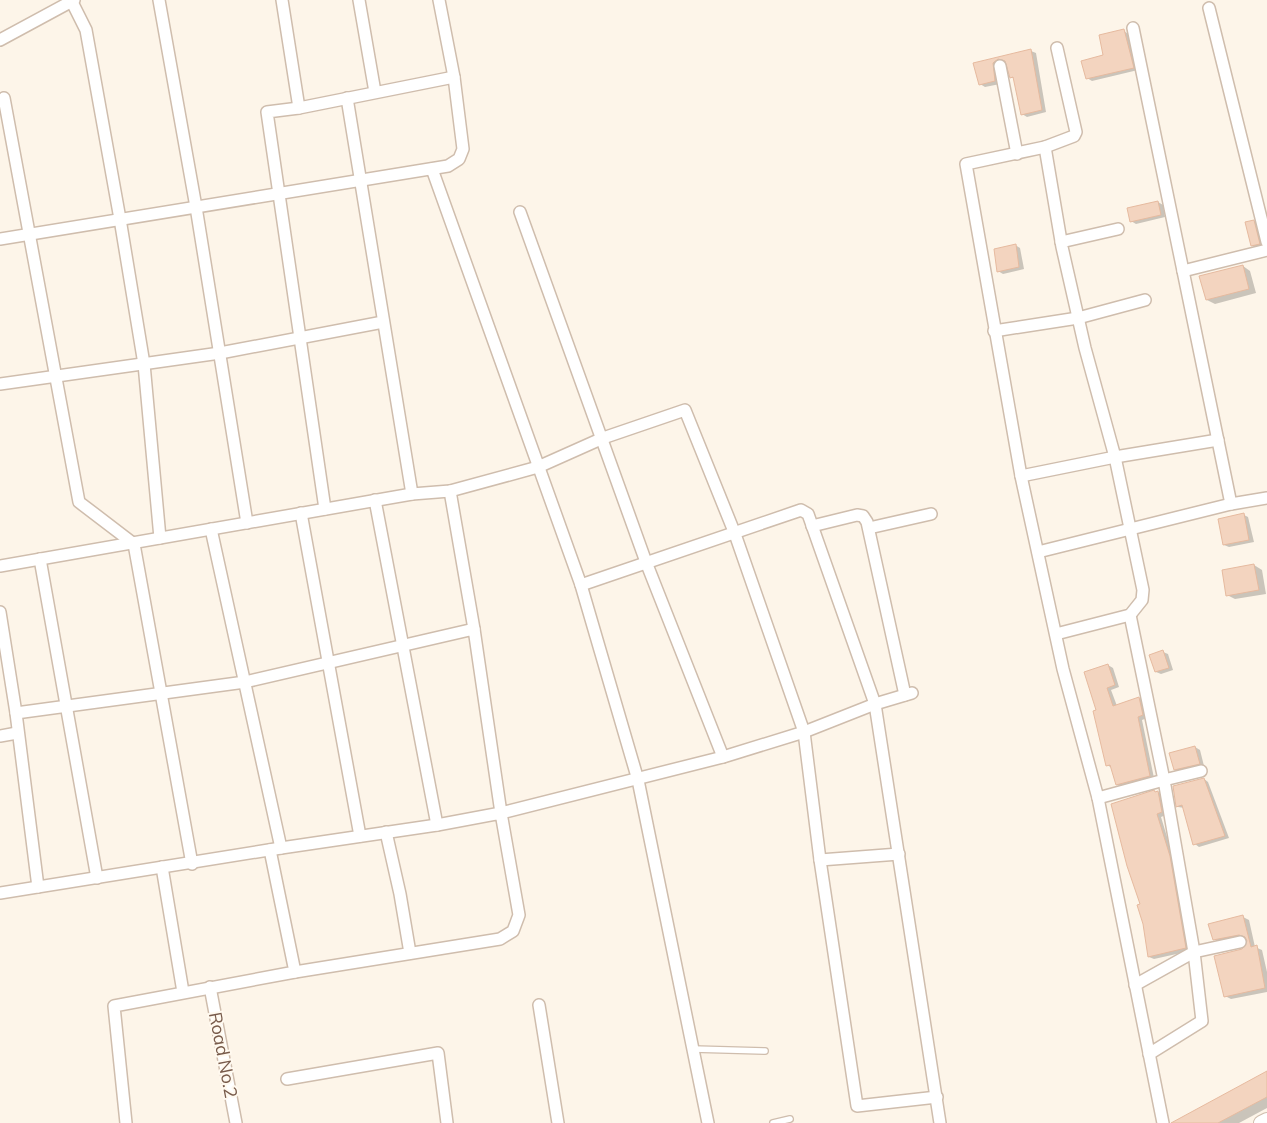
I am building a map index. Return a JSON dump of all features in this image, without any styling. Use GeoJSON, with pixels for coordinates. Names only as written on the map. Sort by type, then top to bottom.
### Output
{"type":"FeatureCollection","features":[{"type":"Feature","properties":{"kind":"street"},"geometry":{"type":"LineString","coordinates":[[0,40],[72,0],[86,30],[144,364],[160,538]]}},
{"type":"Feature","properties":{"kind":"street"},"geometry":{"type":"LineString","coordinates":[[159,0],[196,208],[247,523]]}},
{"type":"Feature","properties":{"kind":"street"},"geometry":{"type":"LineString","coordinates":[[282,0],[299,108]]}},
{"type":"Feature","properties":{"kind":"street"},"geometry":{"type":"LineString","coordinates":[[359,0],[375,92]]}},
{"type":"Feature","properties":{"kind":"street"},"geometry":{"type":"LineString","coordinates":[[0,239],[448,166],[459,159],[463,149],[454,77],[439,0]]}},
{"type":"Feature","properties":{"kind":"street"},"geometry":{"type":"LineString","coordinates":[[1209,8],[1267,242]]}},
{"type":"Feature","properties":{"kind":"street"},"geometry":{"type":"LineString","coordinates":[[1133,28],[1232,504]]}},
{"type":"Feature","properties":{"kind":"street"},"geometry":{"type":"LineString","coordinates":[[1057,48],[1076,132],[1074,136],[1045,147],[966,164],[1021,476],[1056,634],[1098,798],[1163,1123]]}},
{"type":"Feature","properties":{"kind":"street"},"geometry":{"type":"LineString","coordinates":[[1000,66],[1017,154]]}},
{"type":"Feature","properties":{"kind":"street"},"geometry":{"type":"LineString","coordinates":[[325,509],[302,338],[267,112],[299,108],[454,77]]}},
{"type":"Feature","properties":{"kind":"street"},"geometry":{"type":"LineString","coordinates":[[4,98],[80,502],[134,544],[192,864]]}},
{"type":"Feature","properties":{"kind":"street"},"geometry":{"type":"LineString","coordinates":[[347,98],[359,181],[412,494]]}},
{"type":"Feature","properties":{"kind":"street"},"geometry":{"type":"LineString","coordinates":[[1045,147],[1078,318],[1115,457],[1143,590],[1142,600],[1130,615],[1056,634]]}},
{"type":"Feature","properties":{"kind":"street"},"geometry":{"type":"LineString","coordinates":[[432,169],[581,585],[638,780],[708,1123]]}},
{"type":"Feature","properties":{"kind":"street"},"geometry":{"type":"LineString","coordinates":[[520,212],[603,438],[646,562],[723,757]]}},
{"type":"Feature","properties":{"kind":"street"},"geometry":{"type":"LineString","coordinates":[[1062,242],[1118,229]]}},
{"type":"Feature","properties":{"kind":"street"},"geometry":{"type":"LineString","coordinates":[[1183,271],[1267,250]]}},
{"type":"Feature","properties":{"kind":"street"},"geometry":{"type":"LineString","coordinates":[[994,331],[1078,318],[1145,300]]}},
{"type":"Feature","properties":{"kind":"street"},"geometry":{"type":"LineString","coordinates":[[0,384],[220,353],[383,322]]}},
{"type":"Feature","properties":{"kind":"street"},"geometry":{"type":"LineString","coordinates":[[0,566],[134,544],[375,500],[412,494],[450,491],[538,467],[603,438],[685,410],[735,534],[804,732],[820,860],[857,1106],[937,1097]]}},
{"type":"Feature","properties":{"kind":"street"},"geometry":{"type":"LineString","coordinates":[[1021,476],[1115,457],[1218,440]]}},
{"type":"Feature","properties":{"kind":"street"},"geometry":{"type":"LineString","coordinates":[[126,1123],[114,1006],[295,972],[500,939],[513,931],[519,915],[501,813],[474,629],[450,491]]}},
{"type":"Feature","properties":{"kind":"street"},"geometry":{"type":"LineString","coordinates":[[1038,552],[1232,504],[1267,498]]}},
{"type":"Feature","properties":{"kind":"street"},"geometry":{"type":"LineString","coordinates":[[375,500],[437,825]]}},
{"type":"Feature","properties":{"kind":"street"},"geometry":{"type":"LineString","coordinates":[[581,585],[802,510],[808,514],[874,704],[940,1123]]}},
{"type":"Feature","properties":{"kind":"street"},"geometry":{"type":"LineString","coordinates":[[301,513],[360,836]]}},
{"type":"Feature","properties":{"kind":"street"},"geometry":{"type":"LineString","coordinates":[[869,528],[931,514]]}},
{"type":"Feature","properties":{"kind":"street"},"geometry":{"type":"LineString","coordinates":[[0,893],[437,825],[501,813],[638,780],[723,757],[804,732],[874,704],[909,694],[869,528],[863,516],[857,515],[812,526]]}},
{"type":"Feature","properties":{"kind":"street"},"geometry":{"type":"LineString","coordinates":[[212,529],[245,682],[276,849],[295,972]]}},
{"type":"Feature","properties":{"kind":"street"},"geometry":{"type":"LineString","coordinates":[[40,559],[97,878]]}},
{"type":"Feature","properties":{"kind":"street"},"geometry":{"type":"LineString","coordinates":[[0,612],[16,713],[38,888]]}},
{"type":"Feature","properties":{"kind":"street"},"geometry":{"type":"LineString","coordinates":[[1130,615],[1164,780],[1194,952],[1202,1021],[1149,1054]]}},
{"type":"Feature","properties":{"kind":"street"},"geometry":{"type":"LineString","coordinates":[[16,713],[245,682],[474,629]]}},
{"type":"Feature","properties":{"kind":"street"},"geometry":{"type":"LineString","coordinates":[[0,736],[18,733]]}},
{"type":"Feature","properties":{"kind":"street"},"geometry":{"type":"LineString","coordinates":[[1098,798],[1201,771]]}},
{"type":"Feature","properties":{"kind":"street"},"geometry":{"type":"LineString","coordinates":[[386,832],[400,894],[410,953]]}},
{"type":"Feature","properties":{"kind":"street"},"geometry":{"type":"LineString","coordinates":[[820,860],[899,854]]}},
{"type":"Feature","properties":{"kind":"street"},"geometry":{"type":"LineString","coordinates":[[162,868],[184,992]]}},
{"type":"Feature","properties":{"kind":"street"},"geometry":{"type":"LineString","coordinates":[[1135,985],[1194,952],[1240,942]]}},
{"type":"Feature","properties":{"kind":"street","name":"Road No.2"},"geometry":{"type":"LineString","coordinates":[[210,987],[236,1123]]}},
{"type":"Feature","properties":{"kind":"street"},"geometry":{"type":"LineString","coordinates":[[539,1005],[558,1123]]}},
{"type":"Feature","properties":{"kind":"street"},"geometry":{"type":"LineString","coordinates":[[287,1079],[438,1053],[447,1123]]}},
{"type":"Feature","properties":{"kind":"street"},"geometry":{"type":"LineString","coordinates":[[1262,1123],[1267,1120]]}},
{"type":"Feature","properties":{"kind":"lane"},"geometry":{"type":"LineString","coordinates":[[693,1049],[764,1051]]}},
{"type":"Feature","properties":{"kind":"lane"},"geometry":{"type":"LineString","coordinates":[[773,1123],[790,1119]]}},
{"type":"Feature","properties":{"kind":"building"},"geometry":{"type":"Polygon","coordinates":[[[1124,29],[1134,68],[1086,79],[1081,61],[1103,55],[1099,35],[1124,29]]]}},
{"type":"Feature","properties":{"kind":"building"},"geometry":{"type":"Polygon","coordinates":[[[1031,49],[1042,110],[1021,115],[1013,77],[1010,78],[1005,61],[998,59],[993,63],[995,81],[979,85],[973,63],[1031,49]]]}},
{"type":"Feature","properties":{"kind":"building"},"geometry":{"type":"Polygon","coordinates":[[[1158,201],[1161,215],[1130,222],[1127,208],[1158,201]]]}},
{"type":"Feature","properties":{"kind":"building"},"geometry":{"type":"Polygon","coordinates":[[[1254,220],[1260,244],[1251,246],[1245,222],[1254,220]]]}},
{"type":"Feature","properties":{"kind":"building"},"geometry":{"type":"Polygon","coordinates":[[[1016,244],[1019,267],[997,272],[994,249],[1016,244]]]}},
{"type":"Feature","properties":{"kind":"building"},"geometry":{"type":"Polygon","coordinates":[[[1243,265],[1249,289],[1206,300],[1199,276],[1243,265]]]}},
{"type":"Feature","properties":{"kind":"building"},"geometry":{"type":"Polygon","coordinates":[[[1244,513],[1249,540],[1223,545],[1218,519],[1244,513]]]}},
{"type":"Feature","properties":{"kind":"building"},"geometry":{"type":"Polygon","coordinates":[[[1254,564],[1259,590],[1226,596],[1222,570],[1254,564]]]}},
{"type":"Feature","properties":{"kind":"building"},"geometry":{"type":"Polygon","coordinates":[[[1163,650],[1169,668],[1155,672],[1149,655],[1163,650]]]}},
{"type":"Feature","properties":{"kind":"building"},"geometry":{"type":"Polygon","coordinates":[[[1108,664],[1115,685],[1107,688],[1113,706],[1139,697],[1143,715],[1138,717],[1150,776],[1116,785],[1110,765],[1106,766],[1093,711],[1096,710],[1084,672],[1108,664]]]}},
{"type":"Feature","properties":{"kind":"building"},"geometry":{"type":"Polygon","coordinates":[[[1195,746],[1200,764],[1174,770],[1169,753],[1195,746]]]}},
{"type":"Feature","properties":{"kind":"building"},"geometry":{"type":"Polygon","coordinates":[[[1204,778],[1225,836],[1193,845],[1182,805],[1176,807],[1173,786],[1204,778]]]}},
{"type":"Feature","properties":{"kind":"building"},"geometry":{"type":"Polygon","coordinates":[[[1154,790],[1155,792],[1158,791],[1162,812],[1157,814],[1170,856],[1186,948],[1148,957],[1143,924],[1137,905],[1140,904],[1127,866],[1111,804],[1154,790]]]}},
{"type":"Feature","properties":{"kind":"building"},"geometry":{"type":"Polygon","coordinates":[[[1243,915],[1251,947],[1257,945],[1265,988],[1224,997],[1214,956],[1242,949],[1247,941],[1245,937],[1239,935],[1213,940],[1208,924],[1243,915]]]}},
{"type":"Feature","properties":{"kind":"building"},"geometry":{"type":"Polygon","coordinates":[[[1267,1071],[1267,1097],[1218,1123],[1171,1123],[1267,1071]]]}}]}
